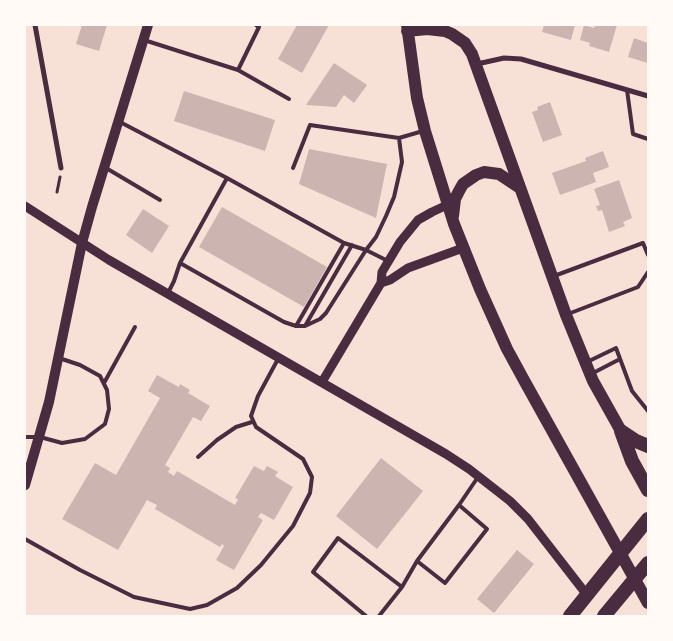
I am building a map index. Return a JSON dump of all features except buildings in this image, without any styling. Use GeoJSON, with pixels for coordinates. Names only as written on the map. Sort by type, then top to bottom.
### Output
{"type":"FeatureCollection","features":[{"type":"Feature","properties":{"kind":"highway"},"geometry":{"type":"LineString","coordinates":[[622,431],[636,441],[648,446]]}},
{"type":"Feature","properties":{"kind":"highway"},"geometry":{"type":"LineString","coordinates":[[622,431],[632,460],[648,490]]}},
{"type":"Feature","properties":{"kind":"highway"},"geometry":{"type":"LineString","coordinates":[[570,616],[648,519]]}},
{"type":"Feature","properties":{"kind":"highway"},"geometry":{"type":"LineString","coordinates":[[604,616],[647,566]]}},
{"type":"Feature","properties":{"kind":"main road"},"geometry":{"type":"LineString","coordinates":[[25,485],[40,437],[59,358],[82,243],[148,25]]}},
{"type":"Feature","properties":{"kind":"main road"},"geometry":{"type":"LineString","coordinates":[[622,431],[588,368],[566,315],[472,54],[465,43],[452,34],[436,29],[407,28],[417,98],[425,131],[463,248],[507,348],[648,603]]}},
{"type":"Feature","properties":{"kind":"main road"},"geometry":{"type":"LineString","coordinates":[[454,224],[454,207],[459,191],[463,184],[476,175],[484,172],[498,174],[520,188]]}},
{"type":"Feature","properties":{"kind":"street"},"geometry":{"type":"LineString","coordinates":[[35,25],[62,168]]}},
{"type":"Feature","properties":{"kind":"street"},"geometry":{"type":"LineString","coordinates":[[476,64],[495,59],[521,59],[648,96]]}},
{"type":"Feature","properties":{"kind":"street"},"geometry":{"type":"LineString","coordinates":[[322,382],[381,282],[382,272],[403,238],[418,220],[448,205]]}},
{"type":"Feature","properties":{"kind":"street"},"geometry":{"type":"LineString","coordinates":[[25,206],[167,295],[322,382],[446,454],[479,476],[510,501],[528,519],[588,594]]}},
{"type":"Feature","properties":{"kind":"street"},"geometry":{"type":"LineString","coordinates":[[381,282],[390,280],[408,268],[463,248]]}},
{"type":"Feature","properties":{"kind":"lane"},"geometry":{"type":"LineString","coordinates":[[238,70],[259,27],[256,25]]}},
{"type":"Feature","properties":{"kind":"lane"},"geometry":{"type":"LineString","coordinates":[[144,40],[238,70],[289,99]]}},
{"type":"Feature","properties":{"kind":"lane"},"geometry":{"type":"LineString","coordinates":[[627,90],[633,134],[648,138]]}},
{"type":"Feature","properties":{"kind":"lane"},"geometry":{"type":"LineString","coordinates":[[118,121],[227,178],[344,243],[366,250],[388,261]]}},
{"type":"Feature","properties":{"kind":"lane"},"geometry":{"type":"LineString","coordinates":[[294,168],[310,125],[399,138],[425,131]]}},
{"type":"Feature","properties":{"kind":"lane"},"geometry":{"type":"LineString","coordinates":[[180,263],[284,322],[296,326],[313,324],[326,313],[366,250],[376,238],[394,197],[402,162],[399,138]]}},
{"type":"Feature","properties":{"kind":"lane"},"geometry":{"type":"LineString","coordinates":[[104,167],[160,200]]}},
{"type":"Feature","properties":{"kind":"lane"},"geometry":{"type":"LineString","coordinates":[[167,295],[180,263],[227,178]]}},
{"type":"Feature","properties":{"kind":"lane"},"geometry":{"type":"LineString","coordinates":[[296,326],[344,243]]}},
{"type":"Feature","properties":{"kind":"lane"},"geometry":{"type":"LineString","coordinates":[[552,276],[643,243],[648,255]]}},
{"type":"Feature","properties":{"kind":"lane"},"geometry":{"type":"LineString","coordinates":[[305,326],[352,245]]}},
{"type":"Feature","properties":{"kind":"lane"},"geometry":{"type":"LineString","coordinates":[[566,315],[638,286],[648,272]]}},
{"type":"Feature","properties":{"kind":"lane"},"geometry":{"type":"LineString","coordinates":[[104,383],[136,328]]}},
{"type":"Feature","properties":{"kind":"lane"},"geometry":{"type":"LineString","coordinates":[[588,368],[616,348],[632,391],[648,411]]}},
{"type":"Feature","properties":{"kind":"lane"},"geometry":{"type":"LineString","coordinates":[[25,437],[40,437],[62,442],[85,439],[105,424],[109,409],[107,390],[100,376],[80,365],[59,358]]}},
{"type":"Feature","properties":{"kind":"lane"},"geometry":{"type":"LineString","coordinates":[[25,539],[80,570],[134,597],[190,609],[207,605],[237,588],[262,565],[292,526],[310,493],[312,477],[303,459],[256,427],[250,416],[279,358]]}},
{"type":"Feature","properties":{"kind":"lane"},"geometry":{"type":"LineString","coordinates":[[588,368],[620,359]]}},
{"type":"Feature","properties":{"kind":"lane"},"geometry":{"type":"LineString","coordinates":[[198,458],[217,440],[236,427],[252,422]]}},
{"type":"Feature","properties":{"kind":"lane"},"geometry":{"type":"LineString","coordinates":[[379,616],[402,587],[417,562],[479,476]]}},
{"type":"Feature","properties":{"kind":"lane"},"geometry":{"type":"LineString","coordinates":[[417,562],[445,583],[486,529],[459,505]]}},
{"type":"Feature","properties":{"kind":"lane"},"geometry":{"type":"LineString","coordinates":[[366,616],[312,572],[338,538],[402,587]]}}]}
